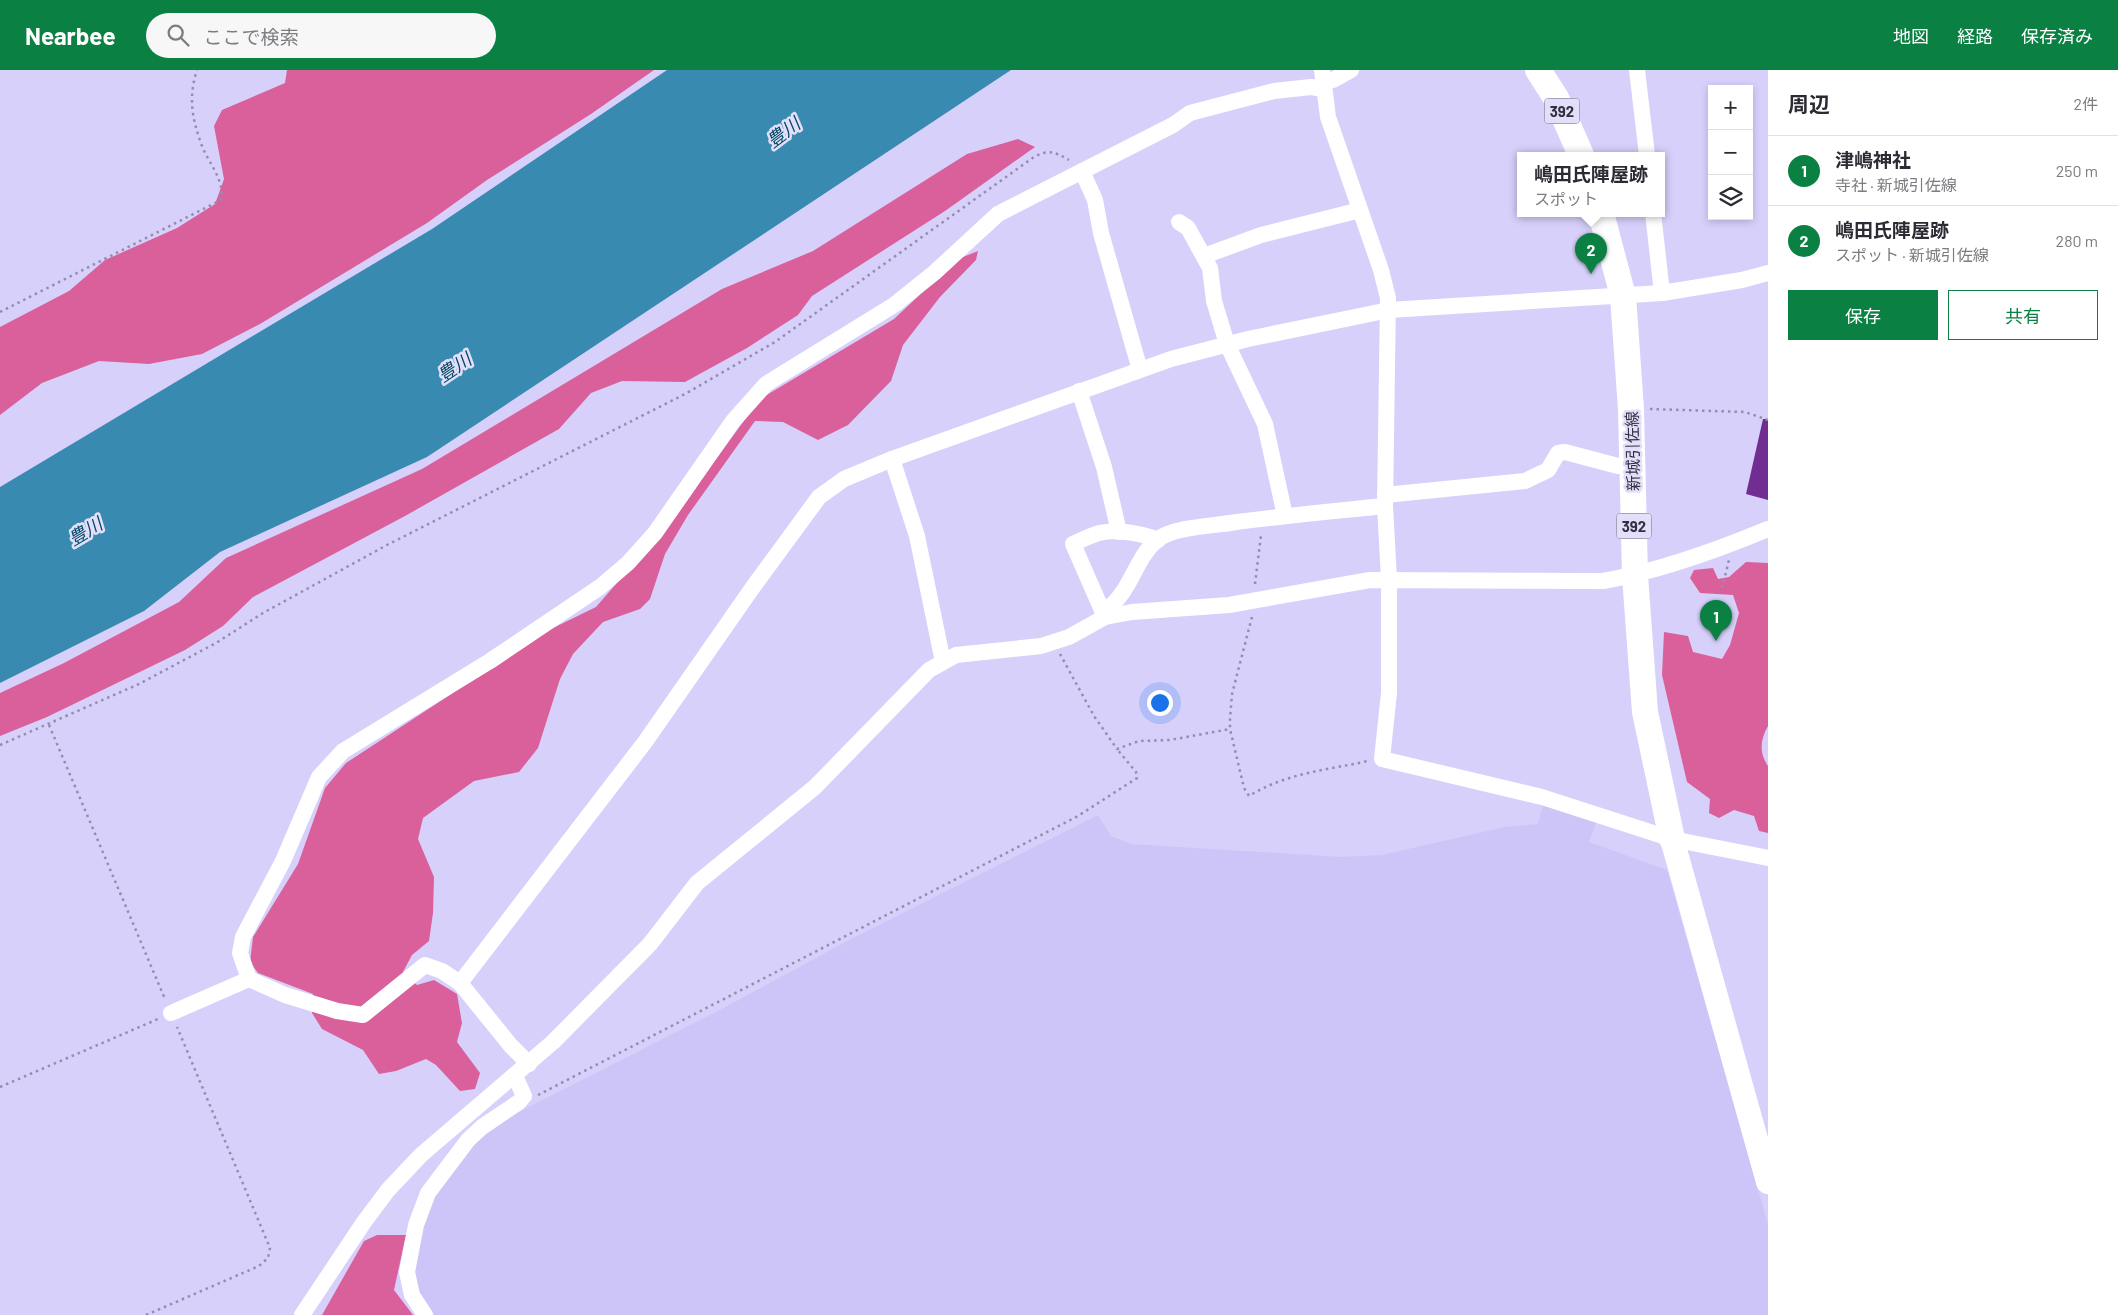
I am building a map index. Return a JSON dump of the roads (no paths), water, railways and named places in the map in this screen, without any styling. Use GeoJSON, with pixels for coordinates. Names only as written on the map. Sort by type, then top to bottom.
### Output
{"type":"FeatureCollection","features":[{"type":"Feature","properties":{"kind":"main road","name":"392"},"geometry":{"type":"LineString","coordinates":[[1538,70],[1556,98],[1580,152]]}},
{"type":"Feature","properties":{"kind":"main road","name":"新城引佐線"},"geometry":{"type":"LineString","coordinates":[[1603,217],[1623,296],[1631,409],[1635,576],[1645,712],[1672,839]]}},
{"type":"Feature","properties":{"kind":"street"},"geometry":{"type":"LineString","coordinates":[[249,979],[240,952],[243,937],[283,861],[319,777],[343,751],[490,661],[600,588],[628,564],[655,533],[733,421],[766,384],[894,305],[934,273],[998,214],[1172,125],[1190,113],[1274,91],[1311,87],[1322,80],[1333,80],[1350,70]]}},
{"type":"Feature","properties":{"kind":"street"},"geometry":{"type":"LineString","coordinates":[[1637,70],[1647,152]]}},
{"type":"Feature","properties":{"kind":"street"},"geometry":{"type":"LineString","coordinates":[[1322,80],[1328,117],[1381,270],[1389,310],[1385,500],[1389,693],[1382,759],[1542,797],[1672,839],[1768,858]]}},
{"type":"Feature","properties":{"kind":"street"},"geometry":{"type":"LineString","coordinates":[[1082,171],[1095,200],[1101,233],[1140,370]]}},
{"type":"Feature","properties":{"kind":"street"},"geometry":{"type":"LineString","coordinates":[[1204,256],[1261,235],[1360,210]]}},
{"type":"Feature","properties":{"kind":"street"},"geometry":{"type":"LineString","coordinates":[[1653,217],[1662,293]]}},
{"type":"Feature","properties":{"kind":"street"},"geometry":{"type":"LineString","coordinates":[[1179,222],[1188,228],[1210,268],[1214,300],[1227,344],[1265,424],[1285,516]]}},
{"type":"Feature","properties":{"kind":"street"},"geometry":{"type":"LineString","coordinates":[[460,983],[645,742],[753,587],[819,497],[844,480],[892,459],[1079,391],[1140,370],[1227,344],[1389,310],[1662,293],[1742,280],[1768,272]]}},
{"type":"Feature","properties":{"kind":"street"},"geometry":{"type":"LineString","coordinates":[[1079,391],[1101,458],[1120,532]]}},
{"type":"Feature","properties":{"kind":"street"},"geometry":{"type":"LineString","coordinates":[[302,1315],[388,1190],[421,1156],[529,1064],[650,944],[697,883],[815,787],[929,670],[956,655],[1041,646],[1069,637],[1104,615],[1126,589],[1148,550],[1158,540],[1195,528],[1526,481],[1548,470],[1558,453],[1565,452],[1618,466],[1632,466]]}},
{"type":"Feature","properties":{"kind":"street"},"geometry":{"type":"LineString","coordinates":[[892,459],[919,542],[942,662]]}},
{"type":"Feature","properties":{"kind":"street"},"geometry":{"type":"LineString","coordinates":[[1104,615],[1253,601],[1370,580],[1603,581],[1635,576],[1732,544],[1768,529]]}},
{"type":"Feature","properties":{"kind":"street"},"geometry":{"type":"LineString","coordinates":[[1104,615],[1073,544],[1100,533],[1120,532],[1150,536],[1158,540]]}},
{"type":"Feature","properties":{"kind":"street"},"geometry":{"type":"LineString","coordinates":[[1672,839],[1768,1182]]}},
{"type":"Feature","properties":{"kind":"street"},"geometry":{"type":"LineString","coordinates":[[171,1013],[249,979],[285,995],[337,1011],[362,1015],[426,965],[442,971],[460,983],[511,1046],[529,1064]]}},
{"type":"Feature","properties":{"kind":"street"},"geometry":{"type":"LineString","coordinates":[[425,1315],[412,1295],[407,1272],[416,1225],[428,1193],[468,1140],[482,1127],[513,1106],[524,1096],[515,1076]]}},
{"type":"Feature","properties":{"kind":"water","name":"豊川"},"geometry":{"type":"Polygon","coordinates":[[[667,70],[1011,70],[427,457],[220,552],[144,611],[0,683],[0,487],[432,229],[667,70]]]}},
{"type":"Feature","properties":{"kind":"place","name":"嶋田氏陣屋跡"},"geometry":{"type":"Point","coordinates":[1591,274]}},
{"type":"Feature","properties":{"kind":"place","name":"津嶋神社"},"geometry":{"type":"Point","coordinates":[1716,641]}}]}
